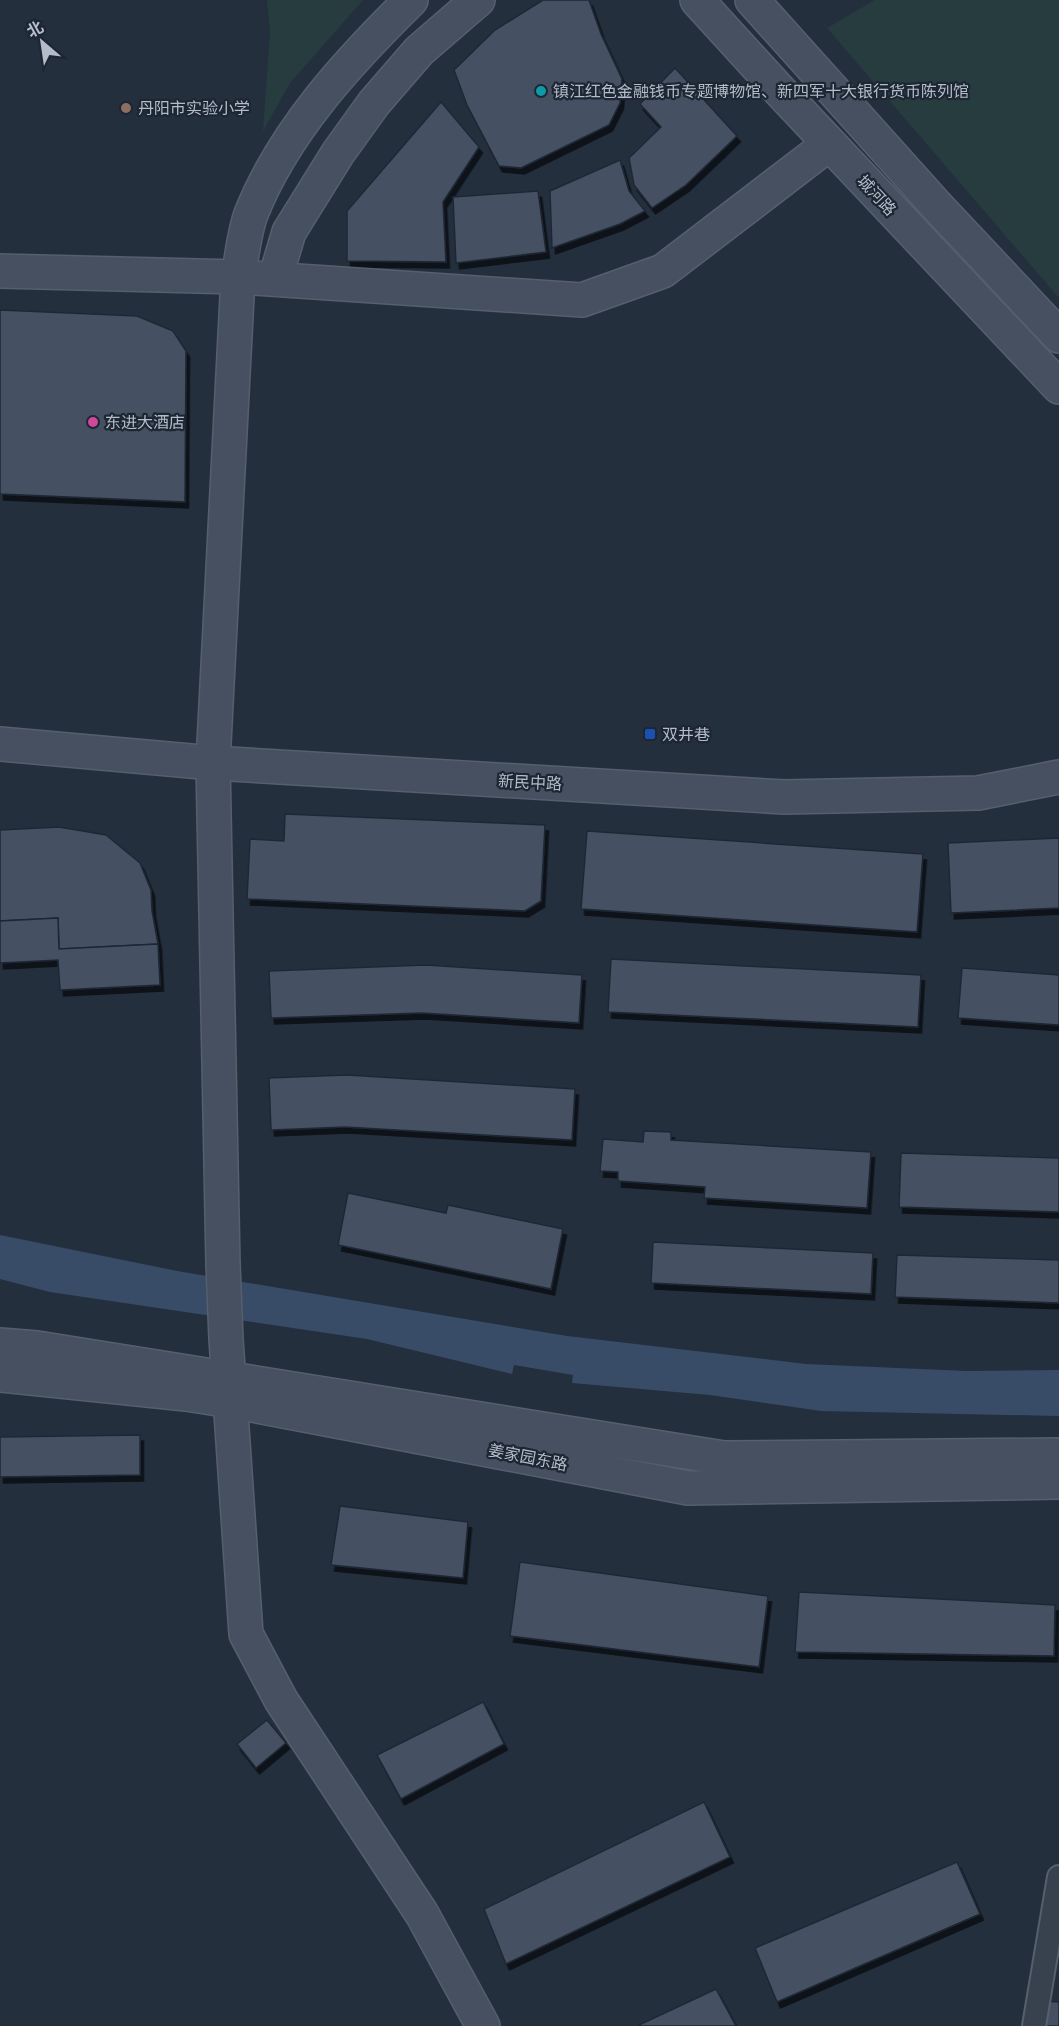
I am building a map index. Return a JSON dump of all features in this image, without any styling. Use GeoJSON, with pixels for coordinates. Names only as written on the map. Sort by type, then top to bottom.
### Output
{"type":"FeatureCollection","features":[{"type":"Feature","properties":{"kind":"main road"},"geometry":{"type":"LineString","coordinates":[[411,0],[318,100],[279,156],[251,216],[238,277],[213,763],[223,1264],[246,1634],[281,1700],[422,1914],[483,2026]]}},
{"type":"Feature","properties":{"kind":"main road"},"geometry":{"type":"LineString","coordinates":[[275,279],[289,232],[338,153],[368,112],[419,51],[478,0]]}},
{"type":"Feature","properties":{"kind":"main road","name":"城河路"},"geometry":{"type":"LineString","coordinates":[[698,0],[829,144],[1059,387]]}},
{"type":"Feature","properties":{"kind":"main road"},"geometry":{"type":"LineString","coordinates":[[752,0],[936,205],[1059,336]]}},
{"type":"Feature","properties":{"kind":"main road"},"geometry":{"type":"LineString","coordinates":[[0,272],[238,277],[582,300],[663,271],[829,144]]}},
{"type":"Feature","properties":{"kind":"main road","name":"新民中路"},"geometry":{"type":"LineString","coordinates":[[0,744],[213,763],[784,797],[978,793],[1059,777]]}},
{"type":"Feature","properties":{"kind":"main road","name":"姜家园东路"},"geometry":{"type":"LineString","coordinates":[[0,1345],[37,1348],[688,1488],[1059,1482]]}},
{"type":"Feature","properties":{"kind":"main road","name":"姜家园东路"},"geometry":{"type":"LineString","coordinates":[[0,1375],[186,1394],[230,1390],[724,1458],[1059,1455]]}},
{"type":"Feature","properties":{"kind":"street"},"geometry":{"type":"LineString","coordinates":[[1034,2026],[1059,1877]]}},
{"type":"Feature","properties":{"kind":"green space"},"geometry":{"type":"Polygon","coordinates":[[[267,0],[363,0],[290,83],[263,131],[270,33],[267,0]]]}},
{"type":"Feature","properties":{"kind":"green space"},"geometry":{"type":"Polygon","coordinates":[[[875,0],[1059,0],[1059,298],[827,28],[875,0]]]}},
{"type":"Feature","properties":{"kind":"water"},"geometry":{"type":"Polygon","coordinates":[[[0,1235],[177,1271],[567,1336],[806,1364],[966,1371],[1059,1370],[1059,1416],[821,1411],[710,1395],[572,1383],[573,1375],[514,1365],[512,1374],[367,1339],[50,1292],[0,1279],[0,1235]]]}},
{"type":"Feature","properties":{"kind":"building","name":"镇江红色金融钱币专题博物馆、新四军十大银行货币陈列馆"},"geometry":{"type":"Polygon","coordinates":[[[543,0],[589,0],[601,34],[622,79],[620,103],[609,125],[521,168],[499,166],[467,105],[454,70],[495,30],[543,0]]]}},
{"type":"Feature","properties":{"kind":"building"},"geometry":{"type":"Polygon","coordinates":[[[675,68],[737,136],[686,185],[652,208],[634,185],[629,158],[661,127],[640,104],[675,68]]]}},
{"type":"Feature","properties":{"kind":"building"},"geometry":{"type":"Polygon","coordinates":[[[441,102],[479,147],[443,202],[446,262],[347,261],[347,211],[441,102]]]}},
{"type":"Feature","properties":{"kind":"building"},"geometry":{"type":"Polygon","coordinates":[[[620,160],[629,191],[645,211],[620,224],[552,248],[550,191],[620,160]]]}},
{"type":"Feature","properties":{"kind":"building"},"geometry":{"type":"Polygon","coordinates":[[[538,191],[546,252],[456,263],[453,197],[538,191]]]}},
{"type":"Feature","properties":{"kind":"building","name":"东进大酒店"},"geometry":{"type":"Polygon","coordinates":[[[0,310],[137,316],[173,331],[186,351],[185,502],[0,494],[0,310]]]}},
{"type":"Feature","properties":{"kind":"building"},"geometry":{"type":"Polygon","coordinates":[[[285,814],[545,825],[541,901],[525,911],[247,899],[250,839],[284,841],[285,814]]]}},
{"type":"Feature","properties":{"kind":"building"},"geometry":{"type":"Polygon","coordinates":[[[59,827],[106,835],[140,863],[151,890],[158,944],[59,949],[58,918],[0,921],[0,830],[59,827]]]}},
{"type":"Feature","properties":{"kind":"building"},"geometry":{"type":"Polygon","coordinates":[[[587,831],[923,854],[917,932],[581,909],[587,831]]]}},
{"type":"Feature","properties":{"kind":"building"},"geometry":{"type":"Polygon","coordinates":[[[1059,838],[1059,908],[951,913],[948,843],[1059,838]]]}},
{"type":"Feature","properties":{"kind":"building"},"geometry":{"type":"Polygon","coordinates":[[[58,918],[59,949],[158,944],[160,985],[60,990],[58,960],[0,963],[0,921],[58,918]]]}},
{"type":"Feature","properties":{"kind":"building"},"geometry":{"type":"Polygon","coordinates":[[[611,959],[921,975],[918,1027],[608,1012],[611,959]]]}},
{"type":"Feature","properties":{"kind":"building"},"geometry":{"type":"Polygon","coordinates":[[[426,965],[582,975],[579,1023],[422,1013],[271,1018],[269,971],[426,965]]]}},
{"type":"Feature","properties":{"kind":"building"},"geometry":{"type":"Polygon","coordinates":[[[962,968],[1059,975],[1059,1025],[958,1018],[962,968]]]}},
{"type":"Feature","properties":{"kind":"building"},"geometry":{"type":"Polygon","coordinates":[[[347,1075],[575,1089],[572,1140],[345,1127],[271,1130],[269,1078],[347,1075]]]}},
{"type":"Feature","properties":{"kind":"building"},"geometry":{"type":"Polygon","coordinates":[[[644,1131],[671,1132],[671,1140],[871,1152],[867,1208],[704,1198],[705,1187],[618,1181],[618,1172],[600,1171],[603,1139],[643,1142],[644,1131]]]}},
{"type":"Feature","properties":{"kind":"building"},"geometry":{"type":"Polygon","coordinates":[[[901,1153],[1059,1158],[1059,1212],[899,1207],[901,1153]]]}},
{"type":"Feature","properties":{"kind":"building"},"geometry":{"type":"Polygon","coordinates":[[[348,1193],[446,1213],[448,1205],[563,1229],[551,1289],[338,1245],[348,1193]]]}},
{"type":"Feature","properties":{"kind":"building"},"geometry":{"type":"Polygon","coordinates":[[[653,1242],[873,1253],[871,1294],[651,1283],[653,1242]]]}},
{"type":"Feature","properties":{"kind":"building"},"geometry":{"type":"Polygon","coordinates":[[[897,1255],[1059,1260],[1059,1303],[895,1297],[897,1255]]]}},
{"type":"Feature","properties":{"kind":"building"},"geometry":{"type":"Polygon","coordinates":[[[140,1435],[140,1475],[0,1477],[0,1437],[140,1435]]]}},
{"type":"Feature","properties":{"kind":"building"},"geometry":{"type":"Polygon","coordinates":[[[340,1506],[468,1522],[463,1578],[331,1565],[340,1506]]]}},
{"type":"Feature","properties":{"kind":"building"},"geometry":{"type":"Polygon","coordinates":[[[520,1562],[768,1596],[759,1667],[510,1636],[520,1562]]]}},
{"type":"Feature","properties":{"kind":"building"},"geometry":{"type":"Polygon","coordinates":[[[799,1592],[1055,1605],[1054,1656],[795,1652],[799,1592]]]}},
{"type":"Feature","properties":{"kind":"building"},"geometry":{"type":"Polygon","coordinates":[[[483,1702],[504,1744],[401,1799],[377,1755],[483,1702]]]}},
{"type":"Feature","properties":{"kind":"building"},"geometry":{"type":"Polygon","coordinates":[[[267,1720],[286,1743],[256,1768],[237,1744],[267,1720]]]}},
{"type":"Feature","properties":{"kind":"building"},"geometry":{"type":"Polygon","coordinates":[[[704,1802],[730,1857],[506,1964],[484,1909],[704,1802]]]}},
{"type":"Feature","properties":{"kind":"building"},"geometry":{"type":"Polygon","coordinates":[[[957,1862],[980,1914],[777,2002],[755,1948],[957,1862]]]}},
{"type":"Feature","properties":{"kind":"building"},"geometry":{"type":"Polygon","coordinates":[[[716,1989],[736,2026],[637,2026],[716,1989]]]}},
{"type":"Feature","properties":{"kind":"building"},"geometry":{"type":"Polygon","coordinates":[[[1041,2001],[1059,2002],[1059,2026],[1041,2026],[1041,2001]]]}},
{"type":"Feature","properties":{"kind":"place","name":"镇江红色金融钱币专题博物馆、新四军十大银行货币陈列馆"},"geometry":{"type":"Point","coordinates":[541,91]}},
{"type":"Feature","properties":{"kind":"place","name":"丹阳市实验小学"},"geometry":{"type":"Point","coordinates":[126,108]}},
{"type":"Feature","properties":{"kind":"place","name":"东进大酒店"},"geometry":{"type":"Point","coordinates":[93,422]}},
{"type":"Feature","properties":{"kind":"place","name":"双井巷"},"geometry":{"type":"Point","coordinates":[650,734]}}]}
